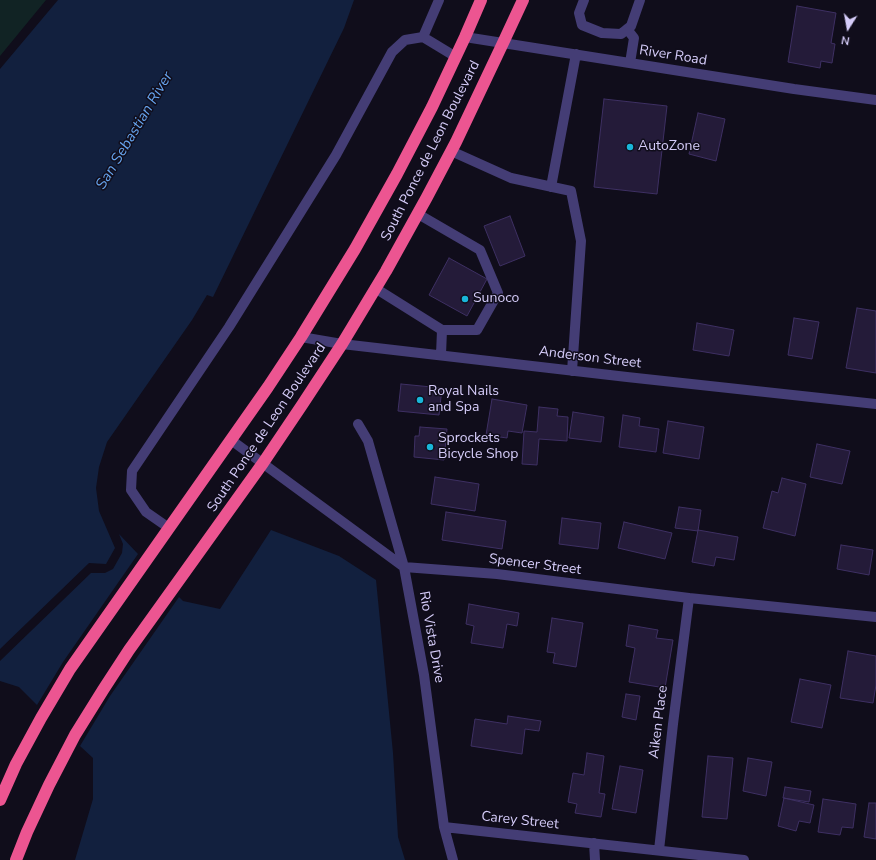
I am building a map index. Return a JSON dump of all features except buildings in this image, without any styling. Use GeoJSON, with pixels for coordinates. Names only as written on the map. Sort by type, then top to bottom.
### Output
{"type":"FeatureCollection","features":[{"type":"Feature","properties":{"kind":"highway","name":"South Ponce de Leon Boulevard"},"geometry":{"type":"LineString","coordinates":[[0,799],[16,764],[70,669],[231,440],[301,337],[355,249],[432,107],[465,38],[481,0]]}},
{"type":"Feature","properties":{"kind":"highway","name":"South Ponce de Leon Boulevard"},"geometry":{"type":"LineString","coordinates":[[16,860],[27,832],[49,785],[75,735],[102,690],[263,463],[342,344],[418,214],[504,43],[523,0]]}},
{"type":"Feature","properties":{"kind":"street"},"geometry":{"type":"LineString","coordinates":[[423,37],[439,0]]}},
{"type":"Feature","properties":{"kind":"street"},"geometry":{"type":"LineString","coordinates":[[584,0],[579,13],[582,25],[602,33],[621,34],[630,26],[640,0]]}},
{"type":"Feature","properties":{"kind":"street"},"geometry":{"type":"LineString","coordinates":[[627,29],[634,38],[630,63]]}},
{"type":"Feature","properties":{"kind":"street"},"geometry":{"type":"LineString","coordinates":[[169,528],[146,512],[131,490],[132,471],[229,327],[336,155],[392,52],[405,40],[423,37],[456,56]]}},
{"type":"Feature","properties":{"kind":"street","name":"River Road"},"geometry":{"type":"LineString","coordinates":[[465,38],[794,89],[876,100]]}},
{"type":"Feature","properties":{"kind":"street"},"geometry":{"type":"LineString","coordinates":[[551,187],[576,54]]}},
{"type":"Feature","properties":{"kind":"street"},"geometry":{"type":"LineString","coordinates":[[451,151],[511,178],[571,192],[580,241],[572,371]]}},
{"type":"Feature","properties":{"kind":"street"},"geometry":{"type":"LineString","coordinates":[[375,288],[442,330],[477,330],[498,293],[480,250],[418,214]]}},
{"type":"Feature","properties":{"kind":"street"},"geometry":{"type":"LineString","coordinates":[[441,355],[442,330]]}},
{"type":"Feature","properties":{"kind":"street","name":"Anderson Street"},"geometry":{"type":"LineString","coordinates":[[301,337],[342,344],[572,371],[876,404]]}},
{"type":"Feature","properties":{"kind":"street","name":"Rio Vista Drive"},"geometry":{"type":"LineString","coordinates":[[358,424],[368,441],[404,567],[424,675],[444,827],[453,860]]}},
{"type":"Feature","properties":{"kind":"street"},"geometry":{"type":"LineString","coordinates":[[231,440],[404,567]]}},
{"type":"Feature","properties":{"kind":"street","name":"Spencer Street"},"geometry":{"type":"LineString","coordinates":[[404,567],[497,574],[690,598],[876,617]]}},
{"type":"Feature","properties":{"kind":"street","name":"Aiken Place"},"geometry":{"type":"LineString","coordinates":[[659,850],[673,724],[690,598]]}},
{"type":"Feature","properties":{"kind":"street","name":"Carey Street"},"geometry":{"type":"LineString","coordinates":[[444,827],[659,850],[714,858],[744,860]]}},
{"type":"Feature","properties":{"kind":"street"},"geometry":{"type":"LineString","coordinates":[[594,843],[595,860]]}},
{"type":"Feature","properties":{"kind":"shaded area"},"geometry":{"type":"Polygon","coordinates":[[[0,0],[46,0],[0,56],[0,0]]]}},
{"type":"Feature","properties":{"kind":"water","name":"San Sebastian River"},"geometry":{"type":"Polygon","coordinates":[[[58,0],[354,0],[344,28],[213,297],[207,295],[192,320],[107,442],[99,467],[96,488],[99,511],[115,548],[106,564],[89,563],[0,649],[0,69],[58,0]]]}},
{"type":"Feature","properties":{"kind":"water"},"geometry":{"type":"Polygon","coordinates":[[[271,530],[339,556],[376,580],[393,753],[398,837],[405,860],[75,860],[93,799],[93,758],[80,746],[110,696],[179,597],[183,601],[220,609],[271,530]]]}},
{"type":"Feature","properties":{"kind":"water"},"geometry":{"type":"Polygon","coordinates":[[[119,534],[138,554],[63,662],[37,705],[19,687],[0,681],[0,661],[91,573],[105,573],[113,569],[122,553],[123,544],[119,534]]]}},
{"type":"Feature","properties":{"kind":"place","name":"AutoZone"},"geometry":{"type":"Point","coordinates":[630,147]}},
{"type":"Feature","properties":{"kind":"place","name":"Sunoco"},"geometry":{"type":"Point","coordinates":[465,299]}},
{"type":"Feature","properties":{"kind":"place","name":"Royal Nails and Spa"},"geometry":{"type":"Point","coordinates":[420,400]}},
{"type":"Feature","properties":{"kind":"place","name":"Sprockets Bicycle Shop"},"geometry":{"type":"Point","coordinates":[430,447]}}]}
